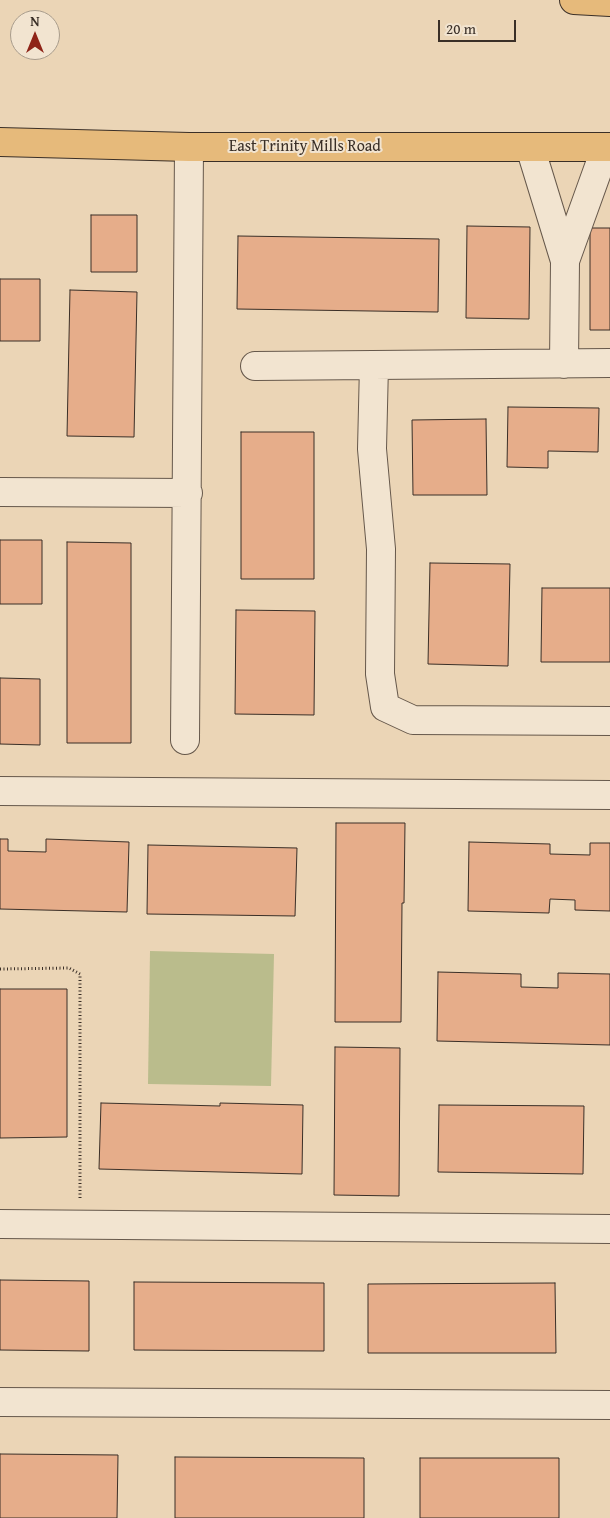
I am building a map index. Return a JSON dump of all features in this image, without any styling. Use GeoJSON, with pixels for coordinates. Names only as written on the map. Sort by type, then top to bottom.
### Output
{"type":"FeatureCollection","features":[{"type":"Feature","properties":{"kind":"main road"},"geometry":{"type":"LineString","coordinates":[[574,0],[610,2]]}},
{"type":"Feature","properties":{"kind":"main road","name":"East Trinity Mills Road"},"geometry":{"type":"LineString","coordinates":[[0,142],[189,147],[608,148]]}},
{"type":"Feature","properties":{"kind":"lane"},"geometry":{"type":"LineString","coordinates":[[185,740],[189,147]]}},
{"type":"Feature","properties":{"kind":"lane"},"geometry":{"type":"LineString","coordinates":[[530,148],[565,261],[564,364]]}},
{"type":"Feature","properties":{"kind":"lane"},"geometry":{"type":"LineString","coordinates":[[565,261],[608,148]]}},
{"type":"Feature","properties":{"kind":"lane"},"geometry":{"type":"LineString","coordinates":[[255,366],[610,363]]}},
{"type":"Feature","properties":{"kind":"lane"},"geometry":{"type":"LineString","coordinates":[[374,365],[372,449],[381,549],[380,674],[385,707],[413,720],[610,720]]}},
{"type":"Feature","properties":{"kind":"lane"},"geometry":{"type":"LineString","coordinates":[[0,492],[188,493]]}},
{"type":"Feature","properties":{"kind":"lane"},"geometry":{"type":"LineString","coordinates":[[0,791],[610,795]]}},
{"type":"Feature","properties":{"kind":"lane"},"geometry":{"type":"LineString","coordinates":[[0,1224],[610,1229]]}},
{"type":"Feature","properties":{"kind":"lane"},"geometry":{"type":"LineString","coordinates":[[0,1402],[610,1406]]}},
{"type":"Feature","properties":{"kind":"path"},"geometry":{"type":"LineString","coordinates":[[0,969],[68,968],[80,974],[80,1224]]}},
{"type":"Feature","properties":{"kind":"green space"},"geometry":{"type":"Polygon","coordinates":[[[150,951],[274,954],[271,1086],[148,1084],[150,951]]]}},
{"type":"Feature","properties":{"kind":"building"},"geometry":{"type":"Polygon","coordinates":[[[91,215],[137,215],[137,272],[91,272],[91,215]]]}},
{"type":"Feature","properties":{"kind":"building"},"geometry":{"type":"Polygon","coordinates":[[[467,226],[530,227],[529,319],[466,318],[467,226]]]}},
{"type":"Feature","properties":{"kind":"building"},"geometry":{"type":"Polygon","coordinates":[[[590,228],[610,228],[610,330],[590,330],[590,228]]]}},
{"type":"Feature","properties":{"kind":"building"},"geometry":{"type":"Polygon","coordinates":[[[238,236],[439,239],[438,312],[237,309],[238,236]]]}},
{"type":"Feature","properties":{"kind":"building"},"geometry":{"type":"Polygon","coordinates":[[[0,279],[40,279],[40,341],[0,341],[0,279]]]}},
{"type":"Feature","properties":{"kind":"building"},"geometry":{"type":"Polygon","coordinates":[[[70,290],[137,292],[134,437],[67,436],[70,290]]]}},
{"type":"Feature","properties":{"kind":"building"},"geometry":{"type":"Polygon","coordinates":[[[508,407],[599,408],[598,452],[548,451],[548,468],[507,467],[508,407]]]}},
{"type":"Feature","properties":{"kind":"building"},"geometry":{"type":"Polygon","coordinates":[[[486,419],[487,495],[413,495],[412,420],[486,419]]]}},
{"type":"Feature","properties":{"kind":"building"},"geometry":{"type":"Polygon","coordinates":[[[241,432],[314,432],[314,579],[241,579],[241,432]]]}},
{"type":"Feature","properties":{"kind":"building"},"geometry":{"type":"Polygon","coordinates":[[[0,540],[42,540],[42,604],[0,604],[0,540]]]}},
{"type":"Feature","properties":{"kind":"building"},"geometry":{"type":"Polygon","coordinates":[[[67,542],[131,543],[131,743],[67,743],[67,542]]]}},
{"type":"Feature","properties":{"kind":"building"},"geometry":{"type":"Polygon","coordinates":[[[430,563],[510,564],[508,666],[428,664],[430,563]]]}},
{"type":"Feature","properties":{"kind":"building"},"geometry":{"type":"Polygon","coordinates":[[[542,588],[610,588],[610,662],[541,662],[542,588]]]}},
{"type":"Feature","properties":{"kind":"building"},"geometry":{"type":"Polygon","coordinates":[[[236,610],[315,611],[314,715],[235,714],[236,610]]]}},
{"type":"Feature","properties":{"kind":"building"},"geometry":{"type":"Polygon","coordinates":[[[0,678],[40,679],[40,745],[0,744],[0,678]]]}},
{"type":"Feature","properties":{"kind":"building"},"geometry":{"type":"Polygon","coordinates":[[[336,823],[405,823],[401,1022],[335,1022],[336,823]]]}},
{"type":"Feature","properties":{"kind":"building"},"geometry":{"type":"Polygon","coordinates":[[[0,839],[8,839],[8,851],[46,852],[46,839],[129,842],[127,912],[0,909],[0,839]]]}},
{"type":"Feature","properties":{"kind":"building"},"geometry":{"type":"Polygon","coordinates":[[[469,842],[550,844],[550,854],[590,855],[590,843],[610,843],[610,911],[575,910],[575,900],[550,899],[549,913],[468,911],[469,842]]]}},
{"type":"Feature","properties":{"kind":"building"},"geometry":{"type":"Polygon","coordinates":[[[148,845],[297,848],[295,916],[147,914],[148,845]]]}},
{"type":"Feature","properties":{"kind":"building"},"geometry":{"type":"Polygon","coordinates":[[[438,972],[521,974],[521,987],[558,988],[558,973],[610,974],[610,1045],[437,1041],[438,972]]]}},
{"type":"Feature","properties":{"kind":"building"},"geometry":{"type":"Polygon","coordinates":[[[0,989],[67,989],[67,1137],[0,1138],[0,989]]]}},
{"type":"Feature","properties":{"kind":"building"},"geometry":{"type":"Polygon","coordinates":[[[335,1047],[400,1048],[399,1196],[334,1195],[335,1047]]]}},
{"type":"Feature","properties":{"kind":"building"},"geometry":{"type":"Polygon","coordinates":[[[101,1103],[220,1106],[220,1103],[303,1105],[302,1174],[99,1169],[101,1103]]]}},
{"type":"Feature","properties":{"kind":"building"},"geometry":{"type":"Polygon","coordinates":[[[439,1105],[584,1106],[583,1174],[438,1172],[439,1105]]]}},
{"type":"Feature","properties":{"kind":"building"},"geometry":{"type":"Polygon","coordinates":[[[0,1280],[89,1281],[89,1351],[0,1350],[0,1280]]]}},
{"type":"Feature","properties":{"kind":"building"},"geometry":{"type":"Polygon","coordinates":[[[134,1282],[324,1283],[324,1351],[134,1350],[134,1282]]]}},
{"type":"Feature","properties":{"kind":"building"},"geometry":{"type":"Polygon","coordinates":[[[555,1283],[556,1353],[368,1353],[368,1284],[555,1283]]]}},
{"type":"Feature","properties":{"kind":"building"},"geometry":{"type":"Polygon","coordinates":[[[0,1454],[118,1455],[117,1518],[0,1518],[0,1454]]]}},
{"type":"Feature","properties":{"kind":"building"},"geometry":{"type":"Polygon","coordinates":[[[175,1457],[364,1458],[364,1518],[175,1518],[175,1457]]]}},
{"type":"Feature","properties":{"kind":"building"},"geometry":{"type":"Polygon","coordinates":[[[420,1458],[559,1458],[559,1518],[420,1518],[420,1458]]]}}]}
